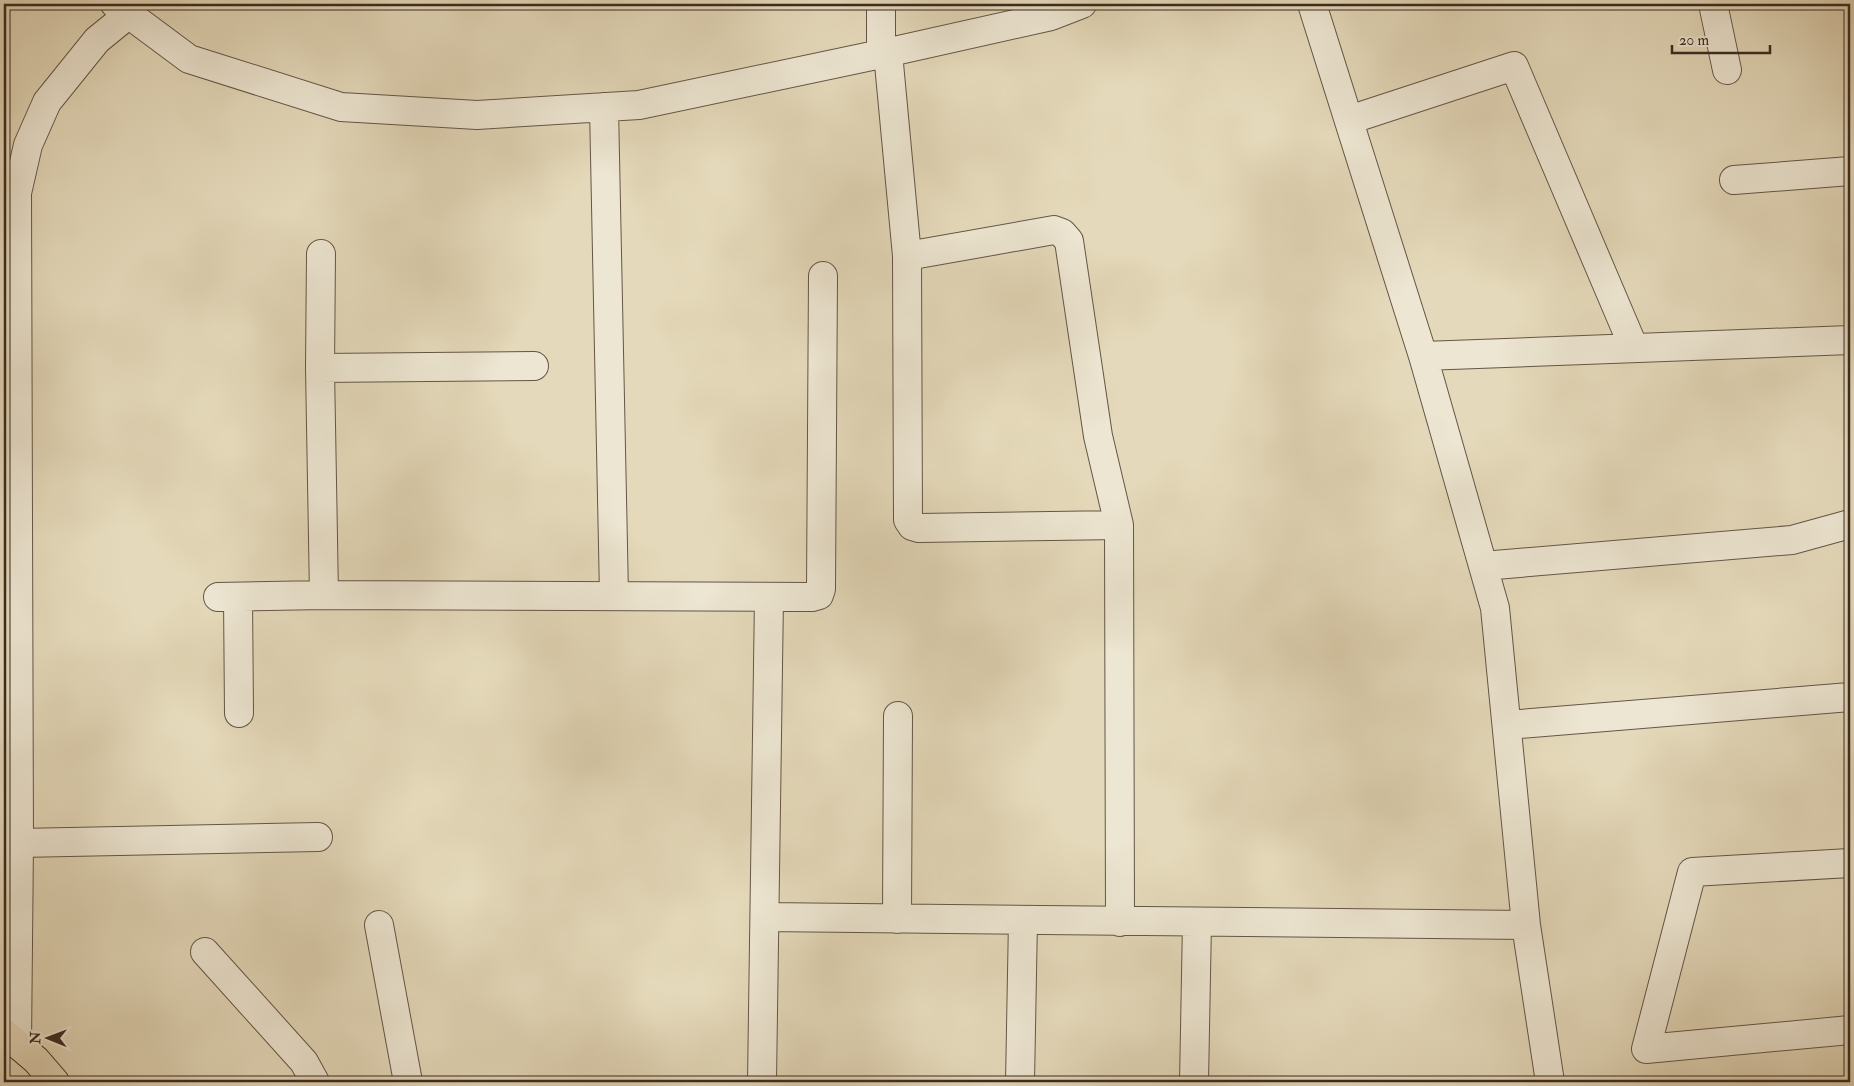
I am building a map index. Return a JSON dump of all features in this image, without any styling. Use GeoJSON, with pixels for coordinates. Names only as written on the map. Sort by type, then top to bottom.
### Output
{"type":"FeatureCollection","features":[{"type":"Feature","properties":{"kind":"main road"},"geometry":{"type":"LineString","coordinates":[[23,1055],[55,1082]]}},
{"type":"Feature","properties":{"kind":"street"},"geometry":{"type":"LineString","coordinates":[[881,4],[906,256],[908,520],[912,526],[919,528],[1118,525]]}},
{"type":"Feature","properties":{"kind":"street"},"geometry":{"type":"LineString","coordinates":[[23,1055],[19,843],[17,193],[28,145],[47,102],[122,9],[189,59],[341,108],[477,115],[639,104],[885,54],[1051,16],[1082,4]]}},
{"type":"Feature","properties":{"kind":"street"},"geometry":{"type":"LineString","coordinates":[[1312,4],[1423,356],[1495,608],[1526,924],[1550,1082]]}},
{"type":"Feature","properties":{"kind":"street"},"geometry":{"type":"LineString","coordinates":[[1712,4],[1727,70]]}},
{"type":"Feature","properties":{"kind":"street"},"geometry":{"type":"LineString","coordinates":[[1349,120],[1514,66],[1634,348]]}},
{"type":"Feature","properties":{"kind":"street"},"geometry":{"type":"LineString","coordinates":[[604,107],[614,595]]}},
{"type":"Feature","properties":{"kind":"street"},"geometry":{"type":"LineString","coordinates":[[1734,180],[1850,171]]}},
{"type":"Feature","properties":{"kind":"street"},"geometry":{"type":"LineString","coordinates":[[906,256],[1054,230],[1062,234],[1069,241],[1098,436],[1118,525],[1120,922]]}},
{"type":"Feature","properties":{"kind":"street"},"geometry":{"type":"LineString","coordinates":[[321,254],[320,368],[324,594]]}},
{"type":"Feature","properties":{"kind":"street"},"geometry":{"type":"LineString","coordinates":[[239,713],[228,597],[324,594],[819,596],[821,589],[822,276]]}},
{"type":"Feature","properties":{"kind":"street"},"geometry":{"type":"LineString","coordinates":[[1423,356],[1850,340]]}},
{"type":"Feature","properties":{"kind":"street"},"geometry":{"type":"LineString","coordinates":[[320,368],[534,366]]}},
{"type":"Feature","properties":{"kind":"street"},"geometry":{"type":"LineString","coordinates":[[1483,566],[1792,540],[1850,524]]}},
{"type":"Feature","properties":{"kind":"street"},"geometry":{"type":"LineString","coordinates":[[762,1082],[769,596]]}},
{"type":"Feature","properties":{"kind":"street"},"geometry":{"type":"LineString","coordinates":[[1506,725],[1850,697]]}},
{"type":"Feature","properties":{"kind":"street"},"geometry":{"type":"LineString","coordinates":[[897,919],[898,716]]}},
{"type":"Feature","properties":{"kind":"street"},"geometry":{"type":"LineString","coordinates":[[19,843],[318,837]]}},
{"type":"Feature","properties":{"kind":"street"},"geometry":{"type":"LineString","coordinates":[[1850,863],[1692,872],[1646,1049],[1850,1030]]}},
{"type":"Feature","properties":{"kind":"street"},"geometry":{"type":"LineString","coordinates":[[765,918],[1526,924]]}},
{"type":"Feature","properties":{"kind":"street"},"geometry":{"type":"LineString","coordinates":[[1020,1082],[1023,920]]}},
{"type":"Feature","properties":{"kind":"street"},"geometry":{"type":"LineString","coordinates":[[1194,1082],[1197,922]]}},
{"type":"Feature","properties":{"kind":"street"},"geometry":{"type":"LineString","coordinates":[[379,925],[408,1082]]}},
{"type":"Feature","properties":{"kind":"street"},"geometry":{"type":"LineString","coordinates":[[205,952],[304,1062],[315,1082]]}}]}
